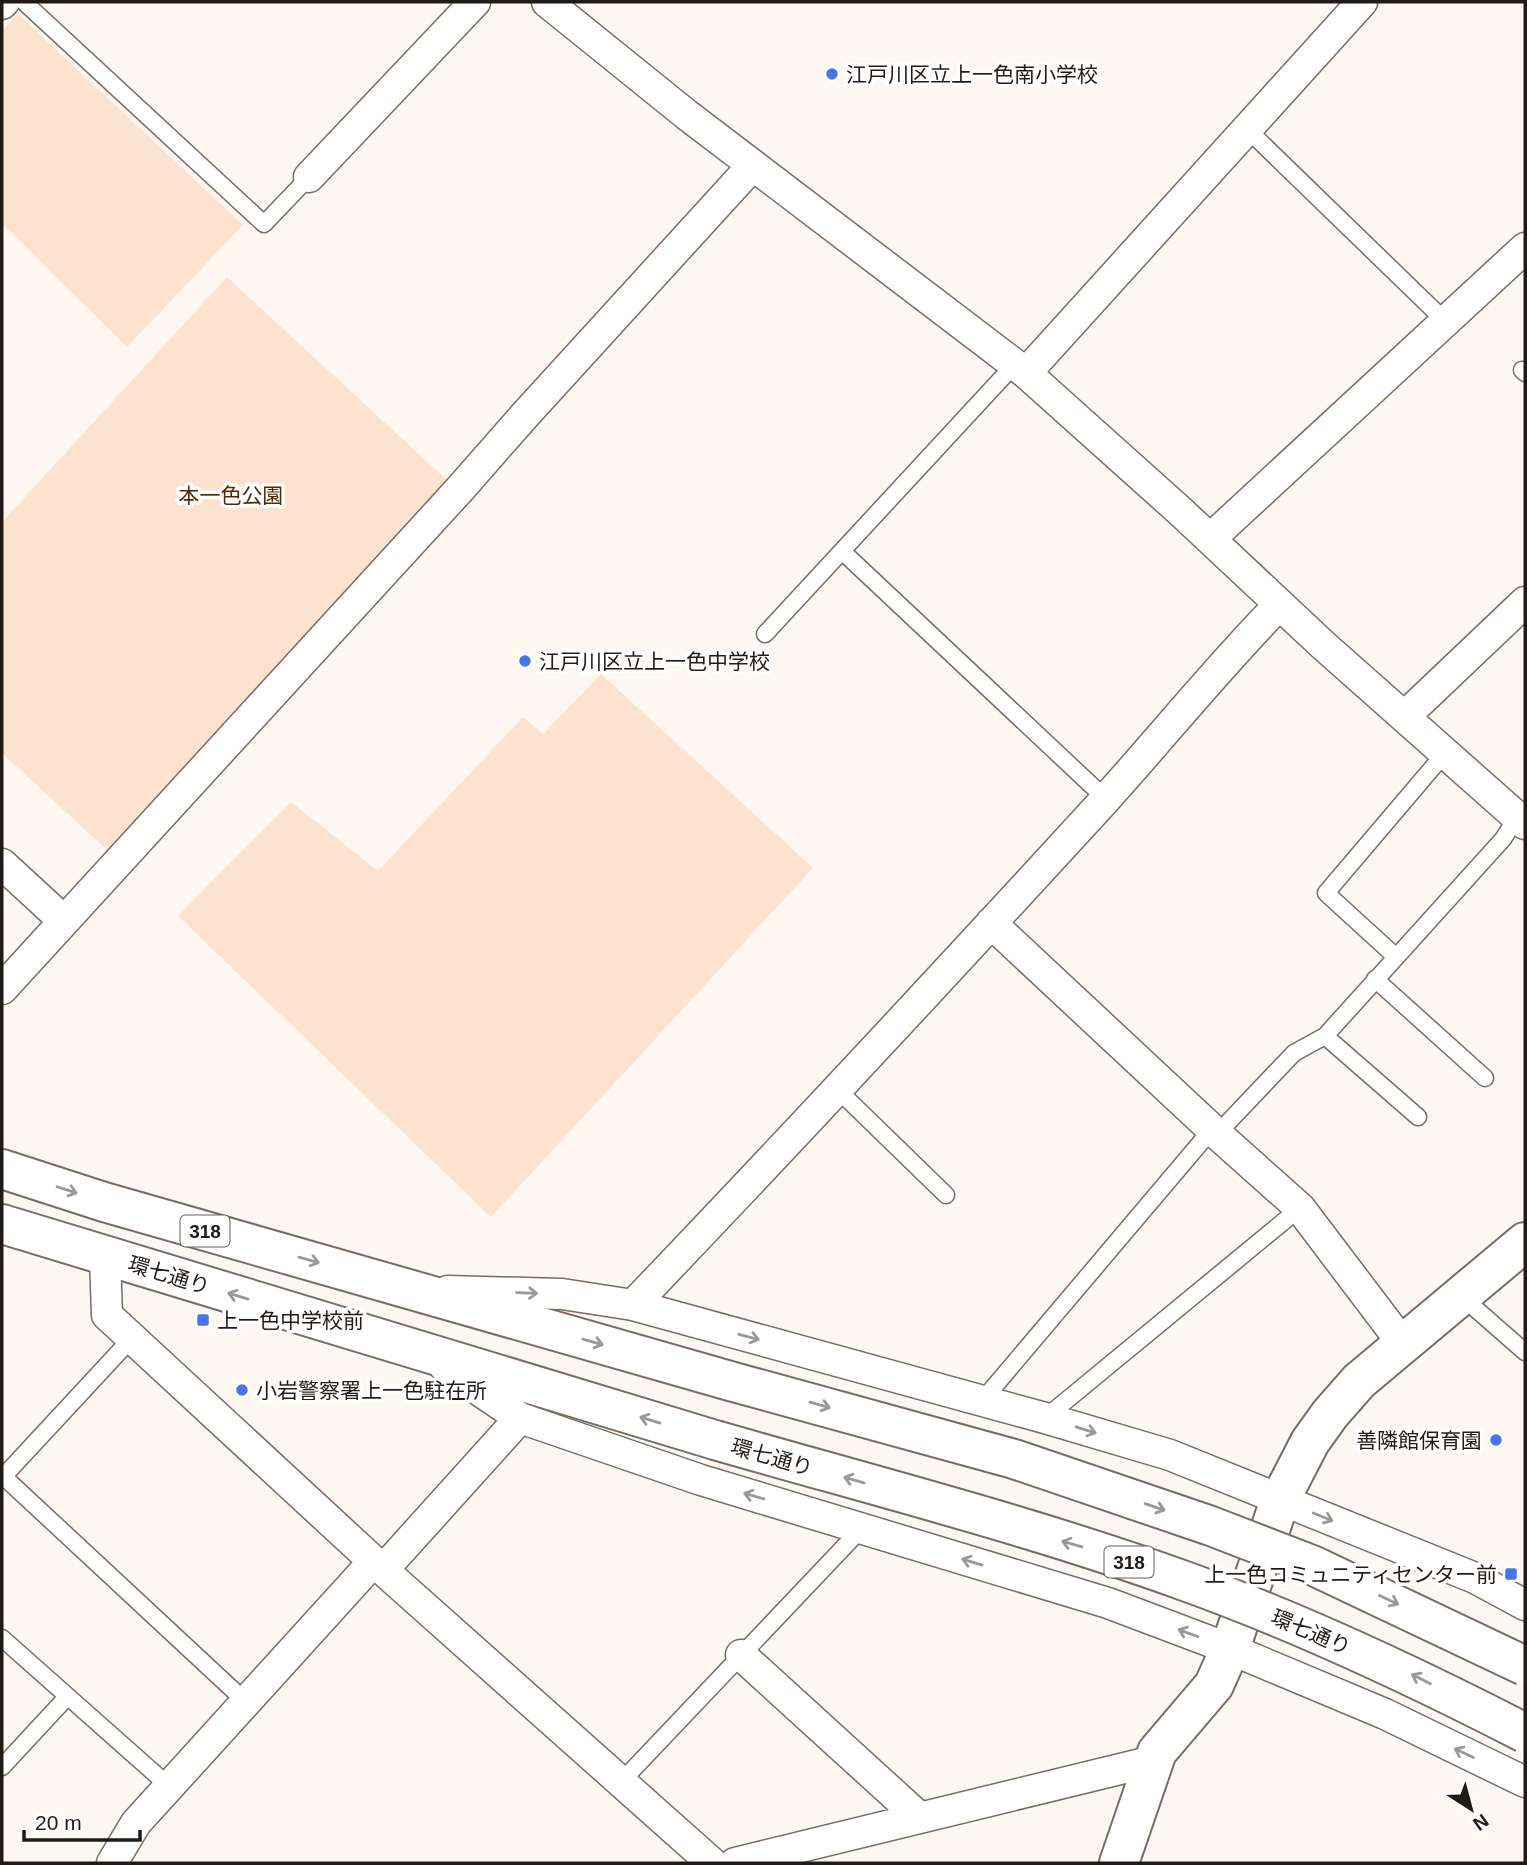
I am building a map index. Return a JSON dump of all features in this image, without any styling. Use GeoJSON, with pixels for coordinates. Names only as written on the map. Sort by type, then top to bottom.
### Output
{"type":"FeatureCollection","features":[{"type":"Feature","properties":{"kind":"main road","name":"318"},"geometry":{"type":"LineString","coordinates":[[2,1169],[104,1202],[730,1381],[1014,1459],[1211,1526],[1312,1565],[1525,1666]]}},
{"type":"Feature","properties":{"kind":"main road","name":"環七通り"},"geometry":{"type":"LineString","coordinates":[[2,1224],[715,1440],[1092,1549],[1183,1580],[1414,1676],[1525,1733]]}},
{"type":"Feature","properties":{"kind":"main road"},"geometry":{"type":"LineString","coordinates":[[1119,1863],[1157,1752],[1214,1685],[1230,1649],[1280,1500],[1301,1456],[1330,1414],[1359,1381],[1525,1242]]}},
{"type":"Feature","properties":{"kind":"street"},"geometry":{"type":"LineString","coordinates":[[309,177],[475,2]]}},
{"type":"Feature","properties":{"kind":"street"},"geometry":{"type":"LineString","coordinates":[[547,2],[687,115],[1021,368],[1279,605],[1521,821]]}},
{"type":"Feature","properties":{"kind":"street"},"geometry":{"type":"LineString","coordinates":[[1021,368],[1362,2]]}},
{"type":"Feature","properties":{"kind":"street"},"geometry":{"type":"LineString","coordinates":[[2,989],[753,165]]}},
{"type":"Feature","properties":{"kind":"street"},"geometry":{"type":"LineString","coordinates":[[1210,539],[1525,248]]}},
{"type":"Feature","properties":{"kind":"street"},"geometry":{"type":"LineString","coordinates":[[1404,717],[1525,602]]}},
{"type":"Feature","properties":{"kind":"street"},"geometry":{"type":"LineString","coordinates":[[633,1305],[838,1090],[1106,799],[1246,638],[1279,605]]}},
{"type":"Feature","properties":{"kind":"street"},"geometry":{"type":"LineString","coordinates":[[2,864],[64,921]]}},
{"type":"Feature","properties":{"kind":"street"},"geometry":{"type":"LineString","coordinates":[[991,923],[1300,1208],[1403,1344]]}},
{"type":"Feature","properties":{"kind":"street"},"geometry":{"type":"LineString","coordinates":[[105,1255],[107,1315],[378,1566],[712,1863]]}},
{"type":"Feature","properties":{"kind":"street"},"geometry":{"type":"LineString","coordinates":[[410,1289],[562,1294],[633,1305],[1045,1418],[1170,1455],[1475,1578],[1525,1605]]}},
{"type":"Feature","properties":{"kind":"street"},"geometry":{"type":"LineString","coordinates":[[421,1351],[520,1418],[701,1480],[1108,1603],[1230,1649],[1385,1714],[1525,1782]]}},
{"type":"Feature","properties":{"kind":"street"},"geometry":{"type":"LineString","coordinates":[[111,1863],[136,1823],[246,1702],[520,1418]]}},
{"type":"Feature","properties":{"kind":"street"},"geometry":{"type":"LineString","coordinates":[[741,1655],[920,1818]]}},
{"type":"Feature","properties":{"kind":"street"},"geometry":{"type":"LineString","coordinates":[[735,1863],[1153,1761]]}},
{"type":"Feature","properties":{"kind":"lane"},"geometry":{"type":"LineString","coordinates":[[24,2],[264,224],[309,177]]}},
{"type":"Feature","properties":{"kind":"lane"},"geometry":{"type":"LineString","coordinates":[[1246,128],[1446,321]]}},
{"type":"Feature","properties":{"kind":"lane"},"geometry":{"type":"LineString","coordinates":[[765,634],[1021,368]]}},
{"type":"Feature","properties":{"kind":"lane"},"geometry":{"type":"LineString","coordinates":[[843,552],[1106,799]]}},
{"type":"Feature","properties":{"kind":"lane"},"geometry":{"type":"LineString","coordinates":[[1395,956],[1326,893],[1445,753]]}},
{"type":"Feature","properties":{"kind":"lane"},"geometry":{"type":"LineString","coordinates":[[982,1401],[1202,1141],[1217,1134],[1294,1053],[1325,1036],[1395,956],[1521,821]]}},
{"type":"Feature","properties":{"kind":"lane"},"geometry":{"type":"LineString","coordinates":[[1375,979],[1485,1078]]}},
{"type":"Feature","properties":{"kind":"lane"},"geometry":{"type":"LineString","coordinates":[[1325,1036],[1418,1118]]}},
{"type":"Feature","properties":{"kind":"lane"},"geometry":{"type":"LineString","coordinates":[[838,1090],[946,1195]]}},
{"type":"Feature","properties":{"kind":"lane"},"geometry":{"type":"LineString","coordinates":[[1045,1418],[1300,1208]]}},
{"type":"Feature","properties":{"kind":"lane"},"geometry":{"type":"LineString","coordinates":[[1461,1296],[1525,1352]]}},
{"type":"Feature","properties":{"kind":"lane"},"geometry":{"type":"LineString","coordinates":[[132,1338],[2,1477],[246,1702]]}},
{"type":"Feature","properties":{"kind":"lane"},"geometry":{"type":"LineString","coordinates":[[621,1782],[862,1528]]}},
{"type":"Feature","properties":{"kind":"lane"},"geometry":{"type":"LineString","coordinates":[[2,1638],[170,1787]]}},
{"type":"Feature","properties":{"kind":"lane"},"geometry":{"type":"LineString","coordinates":[[2,1767],[68,1697]]}},
{"type":"Feature","properties":{"kind":"green space"},"geometry":{"type":"Polygon","coordinates":[[[18,14],[243,225],[127,347],[2,224],[2,31],[18,14]]]}},
{"type":"Feature","properties":{"kind":"green space","name":"本一色公園"},"geometry":{"type":"Polygon","coordinates":[[[227,277],[448,481],[107,850],[2,753],[2,522],[227,277]]]}},
{"type":"Feature","properties":{"kind":"green space"},"geometry":{"type":"Polygon","coordinates":[[[601,674],[813,868],[491,1217],[178,916],[291,802],[378,871],[523,717],[543,734],[601,674]]]}},
{"type":"Feature","properties":{"kind":"place","name":"江戸川区立上一色南小学校"},"geometry":{"type":"Point","coordinates":[832,74]}},
{"type":"Feature","properties":{"kind":"place","name":"江戸川区立上一色中学校"},"geometry":{"type":"Point","coordinates":[525,661]}},
{"type":"Feature","properties":{"kind":"place","name":"上一色中学校前"},"geometry":{"type":"Point","coordinates":[203,1320]}},
{"type":"Feature","properties":{"kind":"place","name":"小岩警察署上一色駐在所"},"geometry":{"type":"Point","coordinates":[242,1390]}},
{"type":"Feature","properties":{"kind":"place","name":"善隣館保育園"},"geometry":{"type":"Point","coordinates":[1496,1440]}},
{"type":"Feature","properties":{"kind":"place","name":"上一色コミュニティセンター前"},"geometry":{"type":"Point","coordinates":[1511,1574]}}]}
